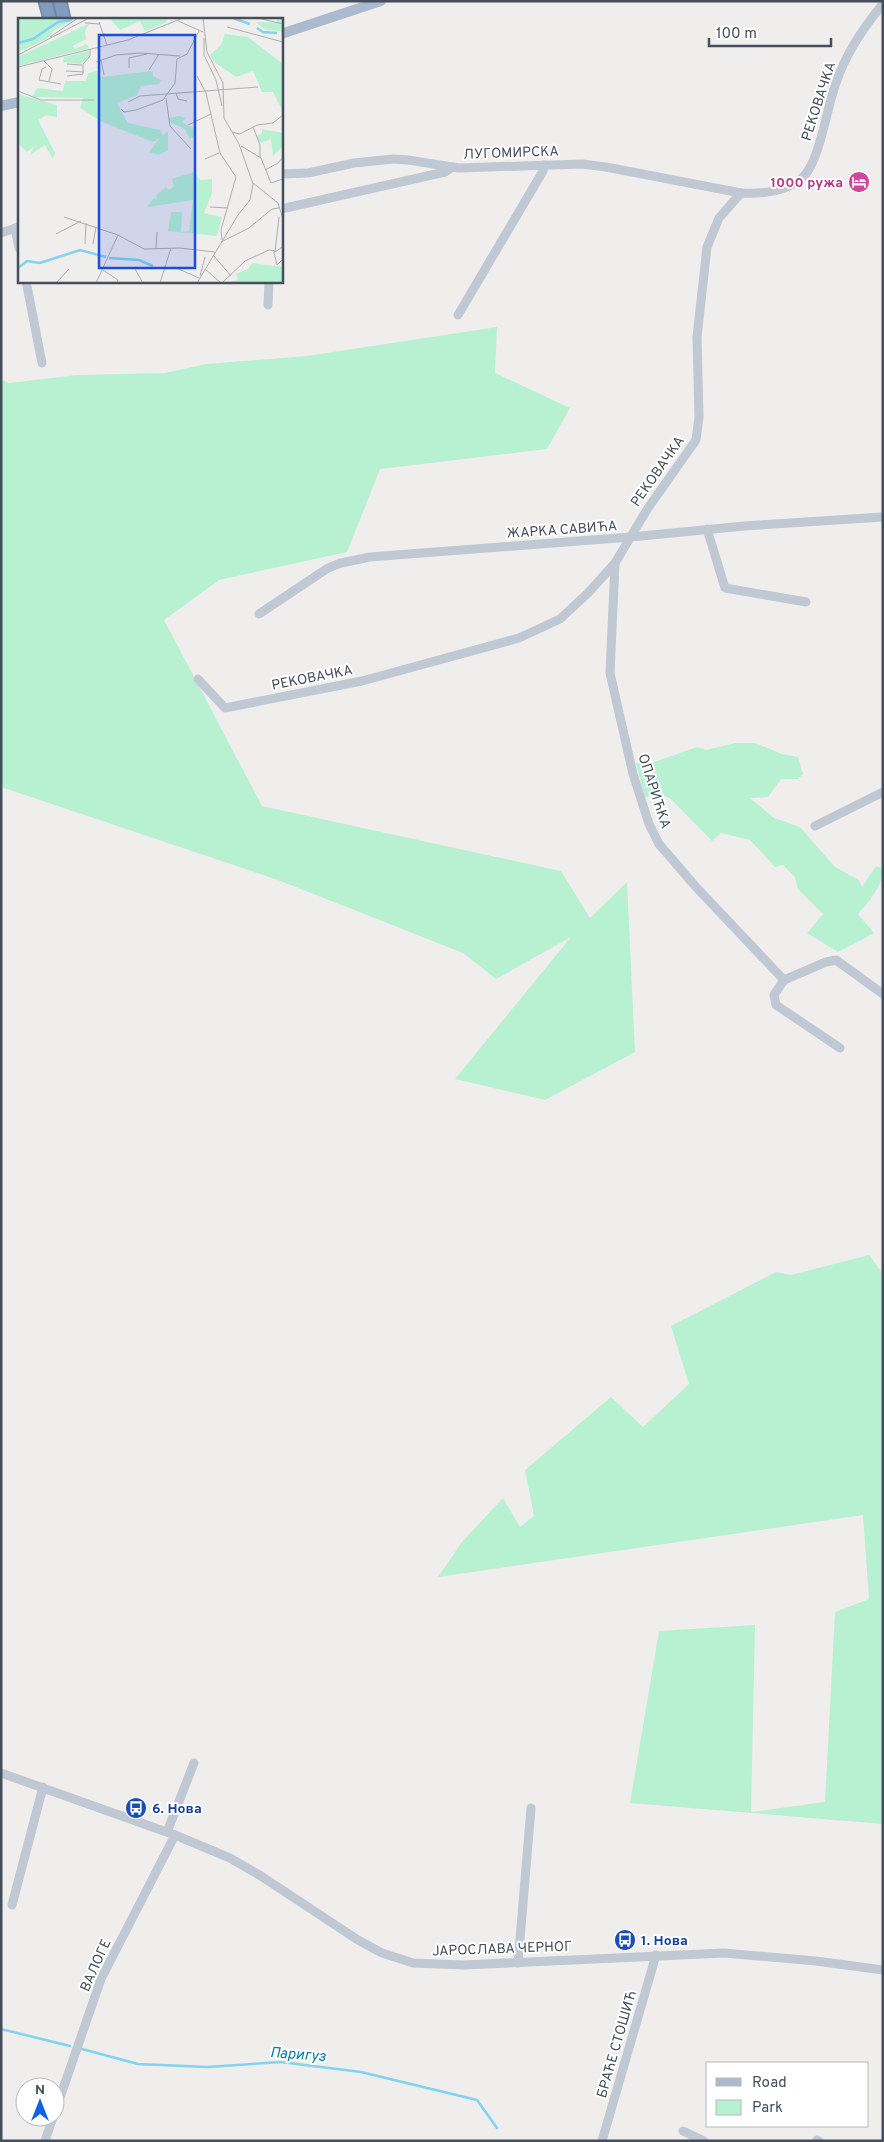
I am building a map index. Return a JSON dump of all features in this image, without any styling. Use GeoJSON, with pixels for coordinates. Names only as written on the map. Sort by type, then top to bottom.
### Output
{"type":"FeatureCollection","features":[{"type":"Feature","properties":{"kind":"highway"},"geometry":{"type":"LineString","coordinates":[[45,1],[50,18]]}},
{"type":"Feature","properties":{"kind":"highway"},"geometry":{"type":"LineString","coordinates":[[60,1],[64,18]]}},
{"type":"Feature","properties":{"kind":"main road"},"geometry":{"type":"LineString","coordinates":[[282,34],[381,1]]}},
{"type":"Feature","properties":{"kind":"main road"},"geometry":{"type":"LineString","coordinates":[[1,106],[18,102]]}},
{"type":"Feature","properties":{"kind":"street","name":"РЕКОВАЧКА"},"geometry":{"type":"LineString","coordinates":[[198,679],[225,708],[362,681],[501,643],[540,630],[560,619],[615,563],[648,508],[696,440],[699,417],[696,337],[707,247],[719,218],[741,193],[773,191],[788,186],[804,176],[815,155],[841,68],[859,35],[883,4]]}},
{"type":"Feature","properties":{"kind":"street","name":"ЛУГОМИРСКА"},"geometry":{"type":"LineString","coordinates":[[282,174],[314,172],[354,163],[393,159],[452,167],[597,165],[741,193]]}},
{"type":"Feature","properties":{"kind":"street"},"geometry":{"type":"LineString","coordinates":[[458,315],[543,172],[544,165]]}},
{"type":"Feature","properties":{"kind":"street"},"geometry":{"type":"LineString","coordinates":[[282,210],[445,172],[452,167]]}},
{"type":"Feature","properties":{"kind":"street"},"geometry":{"type":"LineString","coordinates":[[1,233],[17,227]]}},
{"type":"Feature","properties":{"kind":"street"},"geometry":{"type":"LineString","coordinates":[[27,282],[42,363]]}},
{"type":"Feature","properties":{"kind":"street"},"geometry":{"type":"LineString","coordinates":[[268,282],[268,305]]}},
{"type":"Feature","properties":{"kind":"street","name":"ЖАРКА САВИЋА"},"geometry":{"type":"LineString","coordinates":[[259,614],[328,568],[341,563],[370,557],[630,538],[707,529],[883,517]]}},
{"type":"Feature","properties":{"kind":"street"},"geometry":{"type":"LineString","coordinates":[[707,529],[725,588],[806,602]]}},
{"type":"Feature","properties":{"kind":"street","name":"ОПАРИЋКА"},"geometry":{"type":"LineString","coordinates":[[615,563],[610,673],[633,774],[649,824],[659,844],[696,887],[784,980]]}},
{"type":"Feature","properties":{"kind":"street"},"geometry":{"type":"LineString","coordinates":[[815,826],[883,792]]}},
{"type":"Feature","properties":{"kind":"street"},"geometry":{"type":"LineString","coordinates":[[840,1048],[776,1005],[774,995],[784,980],[826,962],[836,960],[883,994]]}},
{"type":"Feature","properties":{"kind":"street","name":"ВАЛОГЕ"},"geometry":{"type":"LineString","coordinates":[[65,2083],[101,1979],[171,1834],[194,1763]]}},
{"type":"Feature","properties":{"kind":"street","name":"ЈАРОСЛАВА ЧЕРНОГ"},"geometry":{"type":"LineString","coordinates":[[1,1773],[171,1834],[246,1867],[358,1940],[394,1957],[413,1963],[441,1965],[518,1963],[656,1955],[740,1954],[883,1970]]}},
{"type":"Feature","properties":{"kind":"street"},"geometry":{"type":"LineString","coordinates":[[12,1905],[43,1787]]}},
{"type":"Feature","properties":{"kind":"street"},"geometry":{"type":"LineString","coordinates":[[518,1963],[531,1808]]}},
{"type":"Feature","properties":{"kind":"street","name":"БРАЋЕ СТОШИЋ"},"geometry":{"type":"LineString","coordinates":[[602,2141],[656,1955]]}},
{"type":"Feature","properties":{"kind":"street"},"geometry":{"type":"LineString","coordinates":[[45,2141],[50,2127]]}},
{"type":"Feature","properties":{"kind":"street"},"geometry":{"type":"LineString","coordinates":[[683,2131],[704,2141]]}},
{"type":"Feature","properties":{"kind":"green space"},"geometry":{"type":"Polygon","coordinates":[[[497,327],[495,373],[570,408],[547,449],[380,469],[347,552],[219,580],[164,620],[262,806],[561,871],[590,918],[627,882],[635,1052],[545,1100],[455,1079],[571,937],[496,979],[463,953],[278,880],[1,787],[1,379],[9,383],[77,375],[165,373],[206,364],[307,356],[497,327]]]}},
{"type":"Feature","properties":{"kind":"green space"},"geometry":{"type":"Polygon","coordinates":[[[736,743],[755,743],[782,754],[798,757],[803,774],[798,779],[781,779],[768,797],[750,798],[774,818],[800,827],[835,867],[859,880],[862,887],[876,866],[883,869],[878,888],[858,914],[874,933],[838,952],[807,933],[823,914],[798,889],[795,877],[783,865],[775,867],[750,840],[721,833],[712,841],[671,799],[657,792],[645,798],[636,763],[654,762],[697,747],[706,750],[736,743]]]}},
{"type":"Feature","properties":{"kind":"green space"},"geometry":{"type":"Polygon","coordinates":[[[869,1255],[883,1274],[883,1824],[630,1803],[659,1631],[755,1625],[751,1812],[825,1802],[835,1612],[869,1599],[863,1515],[438,1577],[462,1542],[503,1498],[520,1527],[534,1516],[525,1470],[611,1397],[643,1427],[689,1384],[671,1326],[776,1272],[791,1275],[869,1255]]]}},
{"type":"Feature","properties":{"kind":"waterway","name":"Паригуз"},"geometry":{"type":"LineString","coordinates":[[1,2029],[70,2046]]}},
{"type":"Feature","properties":{"kind":"waterway","name":"Паригуз"},"geometry":{"type":"LineString","coordinates":[[82,2049],[138,2064],[208,2067],[281,2062],[361,2072],[477,2100],[497,2128]]}},
{"type":"Feature","properties":{"kind":"place","name":"1000 ружа"},"geometry":{"type":"Point","coordinates":[859,182]}},
{"type":"Feature","properties":{"kind":"place","name":"6. Нова"},"geometry":{"type":"Point","coordinates":[136,1808]}},
{"type":"Feature","properties":{"kind":"place","name":"1. Нова"},"geometry":{"type":"Point","coordinates":[625,1940]}}]}
